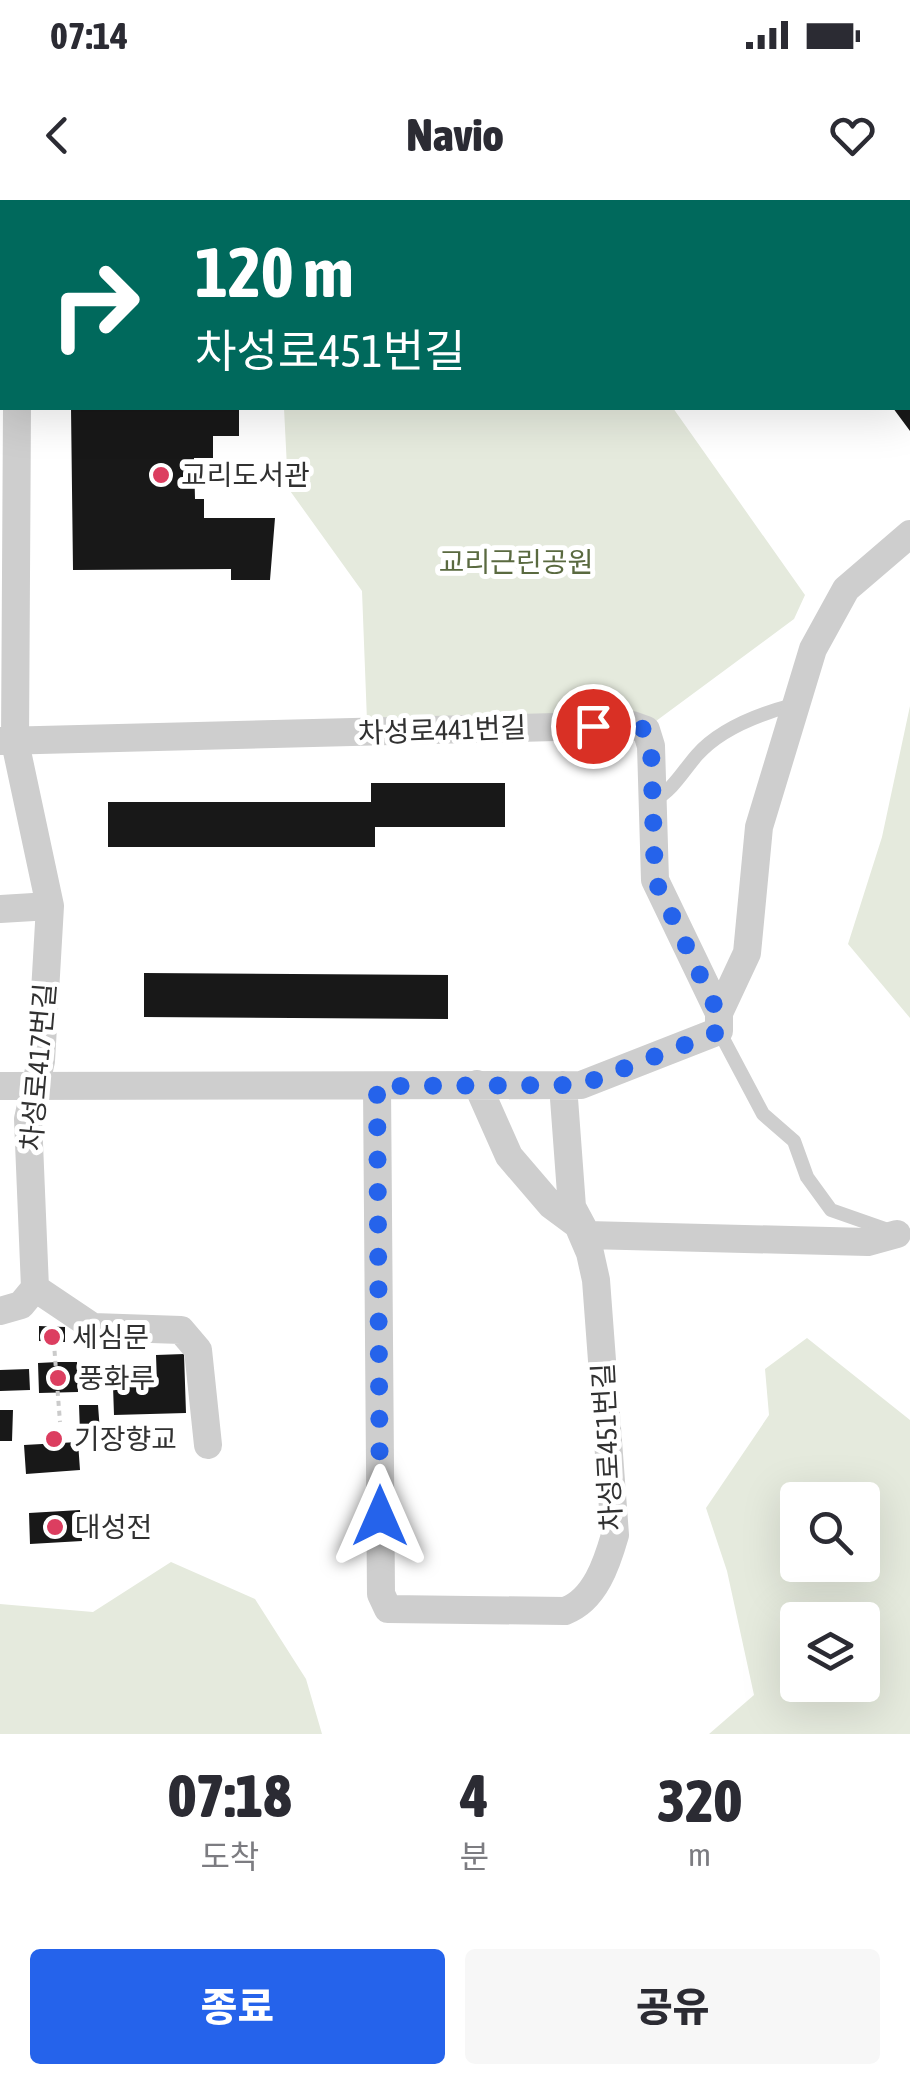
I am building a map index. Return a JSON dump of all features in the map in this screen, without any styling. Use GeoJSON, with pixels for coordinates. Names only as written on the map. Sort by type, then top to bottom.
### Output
{"type":"FeatureCollection","features":[{"type":"Feature","properties":{"kind":"street","name":"차성로417번길"},"geometry":{"type":"LineString","coordinates":[[18,410],[8,504],[8,742],[50,906],[37,1087],[28,1119],[35,1288]]}},
{"type":"Feature","properties":{"kind":"street"},"geometry":{"type":"LineString","coordinates":[[0,1086],[563,1084],[601,1080],[718,1022],[747,953],[759,827],[793,705],[824,624],[846,589],[910,534]]}},
{"type":"Feature","properties":{"kind":"street","name":"차성로441번길"},"geometry":{"type":"LineString","coordinates":[[8,742],[632,725],[646,730],[651,746],[655,880],[718,1022]]}},
{"type":"Feature","properties":{"kind":"street"},"geometry":{"type":"LineString","coordinates":[[0,909],[50,906]]}},
{"type":"Feature","properties":{"kind":"street"},"geometry":{"type":"LineString","coordinates":[[477,1084],[510,1156],[551,1205],[587,1235],[611,1239],[868,1242],[904,1233]]}},
{"type":"Feature","properties":{"kind":"street","name":"차성로451번길"},"geometry":{"type":"LineString","coordinates":[[377,1086],[381,1594],[388,1610],[566,1611],[578,1606],[605,1570],[615,1535],[596,1280],[572,1207],[563,1084]]}},
{"type":"Feature","properties":{"kind":"street"},"geometry":{"type":"LineString","coordinates":[[0,1311],[21,1305],[35,1288],[93,1327],[149,1336],[181,1330],[198,1350],[208,1445]]}},
{"type":"Feature","properties":{"kind":"lane"},"geometry":{"type":"LineString","coordinates":[[653,800],[665,794],[700,751],[754,716],[793,705]]}},
{"type":"Feature","properties":{"kind":"lane"},"geometry":{"type":"LineString","coordinates":[[0,710],[8,742]]}},
{"type":"Feature","properties":{"kind":"lane"},"geometry":{"type":"LineString","coordinates":[[718,1022],[762,1114],[794,1141],[807,1176],[831,1210],[904,1233]]}},
{"type":"Feature","properties":{"kind":"path"},"geometry":{"type":"LineString","coordinates":[[53,1334],[60,1422]]}},
{"type":"Feature","properties":{"kind":"green space","name":"교리근린공원"},"geometry":{"type":"Polygon","coordinates":[[[284,410],[674,410],[805,595],[794,619],[652,724],[628,711],[367,721],[362,591],[288,488],[284,410]]]}},
{"type":"Feature","properties":{"kind":"green space"},"geometry":{"type":"Polygon","coordinates":[[[910,706],[910,1018],[848,944],[882,837],[910,706]]]}},
{"type":"Feature","properties":{"kind":"green space"},"geometry":{"type":"Polygon","coordinates":[[[807,1338],[910,1420],[910,1734],[709,1734],[754,1695],[727,1571],[706,1508],[769,1415],[765,1369],[807,1338]]]}},
{"type":"Feature","properties":{"kind":"green space"},"geometry":{"type":"Polygon","coordinates":[[[171,1562],[255,1599],[306,1679],[322,1734],[0,1734],[0,1604],[93,1612],[171,1562]]]}},
{"type":"Feature","properties":{"kind":"building"},"geometry":{"type":"Polygon","coordinates":[[[71,410],[239,410],[239,436],[213,436],[213,458],[194,458],[195,499],[204,499],[204,518],[275,518],[270,580],[231,580],[231,569],[73,570],[71,410]]]}},
{"type":"Feature","properties":{"kind":"building"},"geometry":{"type":"Polygon","coordinates":[[[894,410],[910,410],[910,431],[894,410]]]}},
{"type":"Feature","properties":{"kind":"building"},"geometry":{"type":"Polygon","coordinates":[[[371,783],[505,783],[505,827],[375,827],[375,847],[108,847],[108,802],[371,802],[371,783]]]}},
{"type":"Feature","properties":{"kind":"building"},"geometry":{"type":"Polygon","coordinates":[[[144,973],[448,975],[448,1019],[144,1017],[144,973]]]}},
{"type":"Feature","properties":{"kind":"building","name":"세심문"},"geometry":{"type":"Polygon","coordinates":[[[39,1326],[65,1327],[65,1342],[39,1341],[39,1326]]]}},
{"type":"Feature","properties":{"kind":"building"},"geometry":{"type":"Polygon","coordinates":[[[184,1354],[186,1413],[114,1415],[113,1386],[157,1384],[156,1355],[184,1354]]]}},
{"type":"Feature","properties":{"kind":"building","name":"풍화루"},"geometry":{"type":"Polygon","coordinates":[[[77,1362],[78,1392],[39,1393],[38,1363],[77,1362]]]}},
{"type":"Feature","properties":{"kind":"building"},"geometry":{"type":"Polygon","coordinates":[[[29,1369],[30,1390],[0,1391],[0,1370],[29,1369]]]}},
{"type":"Feature","properties":{"kind":"building"},"geometry":{"type":"Polygon","coordinates":[[[79,1405],[98,1405],[100,1432],[80,1433],[79,1405]]]}},
{"type":"Feature","properties":{"kind":"building"},"geometry":{"type":"Polygon","coordinates":[[[0,1410],[13,1410],[12,1441],[0,1441],[0,1410]]]}},
{"type":"Feature","properties":{"kind":"building"},"geometry":{"type":"Polygon","coordinates":[[[78,1442],[80,1470],[26,1474],[24,1445],[78,1442]]]}},
{"type":"Feature","properties":{"kind":"building","name":"대성전"},"geometry":{"type":"Polygon","coordinates":[[[80,1510],[82,1541],[30,1544],[29,1513],[80,1510]]]}},
{"type":"Feature","properties":{"kind":"place","name":"교리도서관"},"geometry":{"type":"Point","coordinates":[161,475]}},
{"type":"Feature","properties":{"kind":"place","name":"세심문"},"geometry":{"type":"Point","coordinates":[52,1337]}},
{"type":"Feature","properties":{"kind":"place","name":"풍화루"},"geometry":{"type":"Point","coordinates":[58,1378]}},
{"type":"Feature","properties":{"kind":"place","name":"기장향교"},"geometry":{"type":"Point","coordinates":[54,1439]}},
{"type":"Feature","properties":{"kind":"place","name":"대성전"},"geometry":{"type":"Point","coordinates":[55,1527]}},
{"type":"Feature","properties":{"kind":"route"},"geometry":{"type":"LineString","coordinates":[[380,1516],[377,1086],[581,1085],[718,1032],[718,1013],[655,880],[651,746],[646,730],[632,725],[593,726]]}}]}
